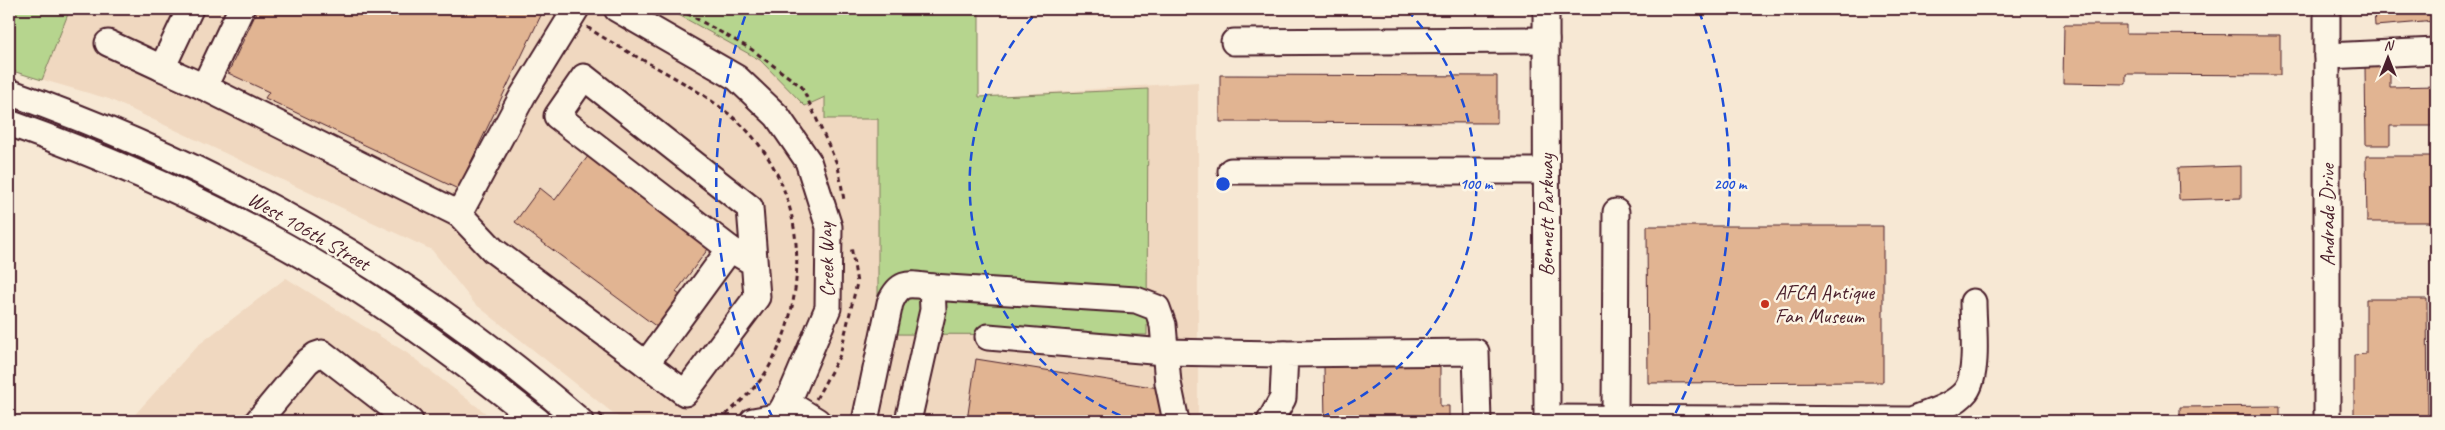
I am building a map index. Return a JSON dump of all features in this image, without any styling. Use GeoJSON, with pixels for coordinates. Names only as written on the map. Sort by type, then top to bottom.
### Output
{"type":"FeatureCollection","features":[{"type":"Feature","properties":{"kind":"street"},"geometry":{"type":"LineString","coordinates":[[162,68],[190,9]]}},
{"type":"Feature","properties":{"kind":"street"},"geometry":{"type":"LineString","coordinates":[[204,87],[240,9]]}},
{"type":"Feature","properties":{"kind":"street"},"geometry":{"type":"LineString","coordinates":[[459,214],[523,95],[576,9]]}},
{"type":"Feature","properties":{"kind":"street","name":"Creek Way"},"geometry":{"type":"LineString","coordinates":[[617,9],[737,78],[777,116],[808,161],[829,227],[828,308],[772,415]]}},
{"type":"Feature","properties":{"kind":"street","name":"Bennett Parkway"},"geometry":{"type":"LineString","coordinates":[[1546,9],[1547,420]]}},
{"type":"Feature","properties":{"kind":"street","name":"Andrade Drive"},"geometry":{"type":"LineString","coordinates":[[2327,9],[2327,421]]}},
{"type":"Feature","properties":{"kind":"street"},"geometry":{"type":"LineString","coordinates":[[1234,42],[1546,40]]}},
{"type":"Feature","properties":{"kind":"street"},"geometry":{"type":"LineString","coordinates":[[108,43],[204,87],[459,214],[494,250],[685,393],[757,297],[750,208],[584,77],[557,116]]}},
{"type":"Feature","properties":{"kind":"street"},"geometry":{"type":"LineString","coordinates":[[2327,56],[2436,51]]}},
{"type":"Feature","properties":{"kind":"street","name":"West 106th Street"},"geometry":{"type":"LineString","coordinates":[[9,92],[86,120],[183,162],[364,260],[459,324],[580,421]]}},
{"type":"Feature","properties":{"kind":"street"},"geometry":{"type":"LineString","coordinates":[[523,95],[557,116],[730,249],[754,264]]}},
{"type":"Feature","properties":{"kind":"street","name":"West 106th Street"},"geometry":{"type":"LineString","coordinates":[[9,123],[82,149],[145,176],[308,259],[358,289],[439,345],[538,421]]}},
{"type":"Feature","properties":{"kind":"street"},"geometry":{"type":"LineString","coordinates":[[1232,171],[1546,171]]}},
{"type":"Feature","properties":{"kind":"street"},"geometry":{"type":"LineString","coordinates":[[1615,418],[1616,212]]}},
{"type":"Feature","properties":{"kind":"street"},"geometry":{"type":"LineString","coordinates":[[646,364],[730,249]]}},
{"type":"Feature","properties":{"kind":"street"},"geometry":{"type":"LineString","coordinates":[[865,421],[890,303],[896,290],[906,284],[1136,300],[1158,308],[1163,325],[1164,352],[1176,421]]}},
{"type":"Feature","properties":{"kind":"street"},"geometry":{"type":"LineString","coordinates":[[908,421],[933,310],[932,287]]}},
{"type":"Feature","properties":{"kind":"street"},"geometry":{"type":"LineString","coordinates":[[1547,420],[1615,418],[1911,420],[1942,408],[1966,391],[1973,375],[1973,302]]}},
{"type":"Feature","properties":{"kind":"street"},"geometry":{"type":"LineString","coordinates":[[988,337],[1164,352],[1285,354],[1476,352],[1478,421]]}},
{"type":"Feature","properties":{"kind":"street"},"geometry":{"type":"LineString","coordinates":[[258,421],[307,362],[316,355],[322,354],[410,421]]}},
{"type":"Feature","properties":{"kind":"street"},"geometry":{"type":"LineString","coordinates":[[1270,421],[1283,398],[1285,354]]}},
{"type":"Feature","properties":{"kind":"street"},"geometry":{"type":"LineString","coordinates":[[772,415],[817,421]]}},
{"type":"Feature","properties":{"kind":"shaded area"},"geometry":{"type":"Polygon","coordinates":[[[9,9],[979,9],[979,97],[1198,82],[1198,421],[623,421],[474,303],[432,250],[109,99],[9,70],[9,9]]]}},
{"type":"Feature","properties":{"kind":"shaded area"},"geometry":{"type":"Polygon","coordinates":[[[286,278],[407,353],[496,421],[129,421],[197,346],[286,278]]]}},
{"type":"Feature","properties":{"kind":"green space"},"geometry":{"type":"Polygon","coordinates":[[[9,9],[70,9],[42,80],[9,70],[9,9]]]}},
{"type":"Feature","properties":{"kind":"green space"},"geometry":{"type":"Polygon","coordinates":[[[668,9],[979,9],[979,97],[1148,89],[1147,335],[878,334],[878,119],[825,119],[825,97],[805,106],[760,60],[668,9]]]}},
{"type":"Feature","properties":{"kind":"building"},"geometry":{"type":"Polygon","coordinates":[[[258,9],[544,9],[458,189],[265,98],[269,92],[228,73],[258,9]]]}},
{"type":"Feature","properties":{"kind":"building"},"geometry":{"type":"Polygon","coordinates":[[[2374,9],[2436,9],[2436,21],[2375,26],[2374,9]]]}},
{"type":"Feature","properties":{"kind":"building"},"geometry":{"type":"Polygon","coordinates":[[[2064,25],[2126,25],[2126,34],[2280,35],[2280,75],[2126,74],[2126,84],[2063,83],[2064,25]]]}},
{"type":"Feature","properties":{"kind":"building"},"geometry":{"type":"Polygon","coordinates":[[[2365,67],[2390,67],[2390,87],[2436,86],[2436,126],[2390,126],[2390,145],[2366,145],[2365,67]]]}},
{"type":"Feature","properties":{"kind":"building"},"geometry":{"type":"Polygon","coordinates":[[[1220,75],[1497,76],[1497,123],[1220,122],[1220,75]]]}},
{"type":"Feature","properties":{"kind":"building"},"geometry":{"type":"Polygon","coordinates":[[[589,155],[711,245],[676,292],[685,299],[661,330],[515,222],[540,188],[555,200],[589,155]]]}},
{"type":"Feature","properties":{"kind":"building"},"geometry":{"type":"Polygon","coordinates":[[[2366,156],[2436,156],[2436,222],[2367,222],[2366,156]]]}},
{"type":"Feature","properties":{"kind":"building"},"geometry":{"type":"Polygon","coordinates":[[[2241,166],[2241,198],[2179,200],[2178,168],[2241,166]]]}},
{"type":"Feature","properties":{"kind":"building","name":"AFCA Antique Fan Museum"},"geometry":{"type":"Polygon","coordinates":[[[1647,226],[1883,226],[1883,382],[1648,383],[1647,226]]]}},
{"type":"Feature","properties":{"kind":"building"},"geometry":{"type":"Polygon","coordinates":[[[2366,299],[2427,299],[2428,421],[2354,421],[2354,355],[2366,354],[2366,299]]]}},
{"type":"Feature","properties":{"kind":"building"},"geometry":{"type":"Polygon","coordinates":[[[976,359],[1165,389],[1159,421],[967,421],[976,359]]]}},
{"type":"Feature","properties":{"kind":"building"},"geometry":{"type":"Polygon","coordinates":[[[1324,366],[1440,366],[1440,406],[1449,406],[1449,421],[1325,421],[1324,366]]]}},
{"type":"Feature","properties":{"kind":"building"},"geometry":{"type":"Polygon","coordinates":[[[2280,406],[2280,421],[2180,421],[2180,407],[2280,406]]]}},
{"type":"Feature","properties":{"kind":"place","name":"AFCA Antique Fan Museum"},"geometry":{"type":"Point","coordinates":[1765,304]}}]}
